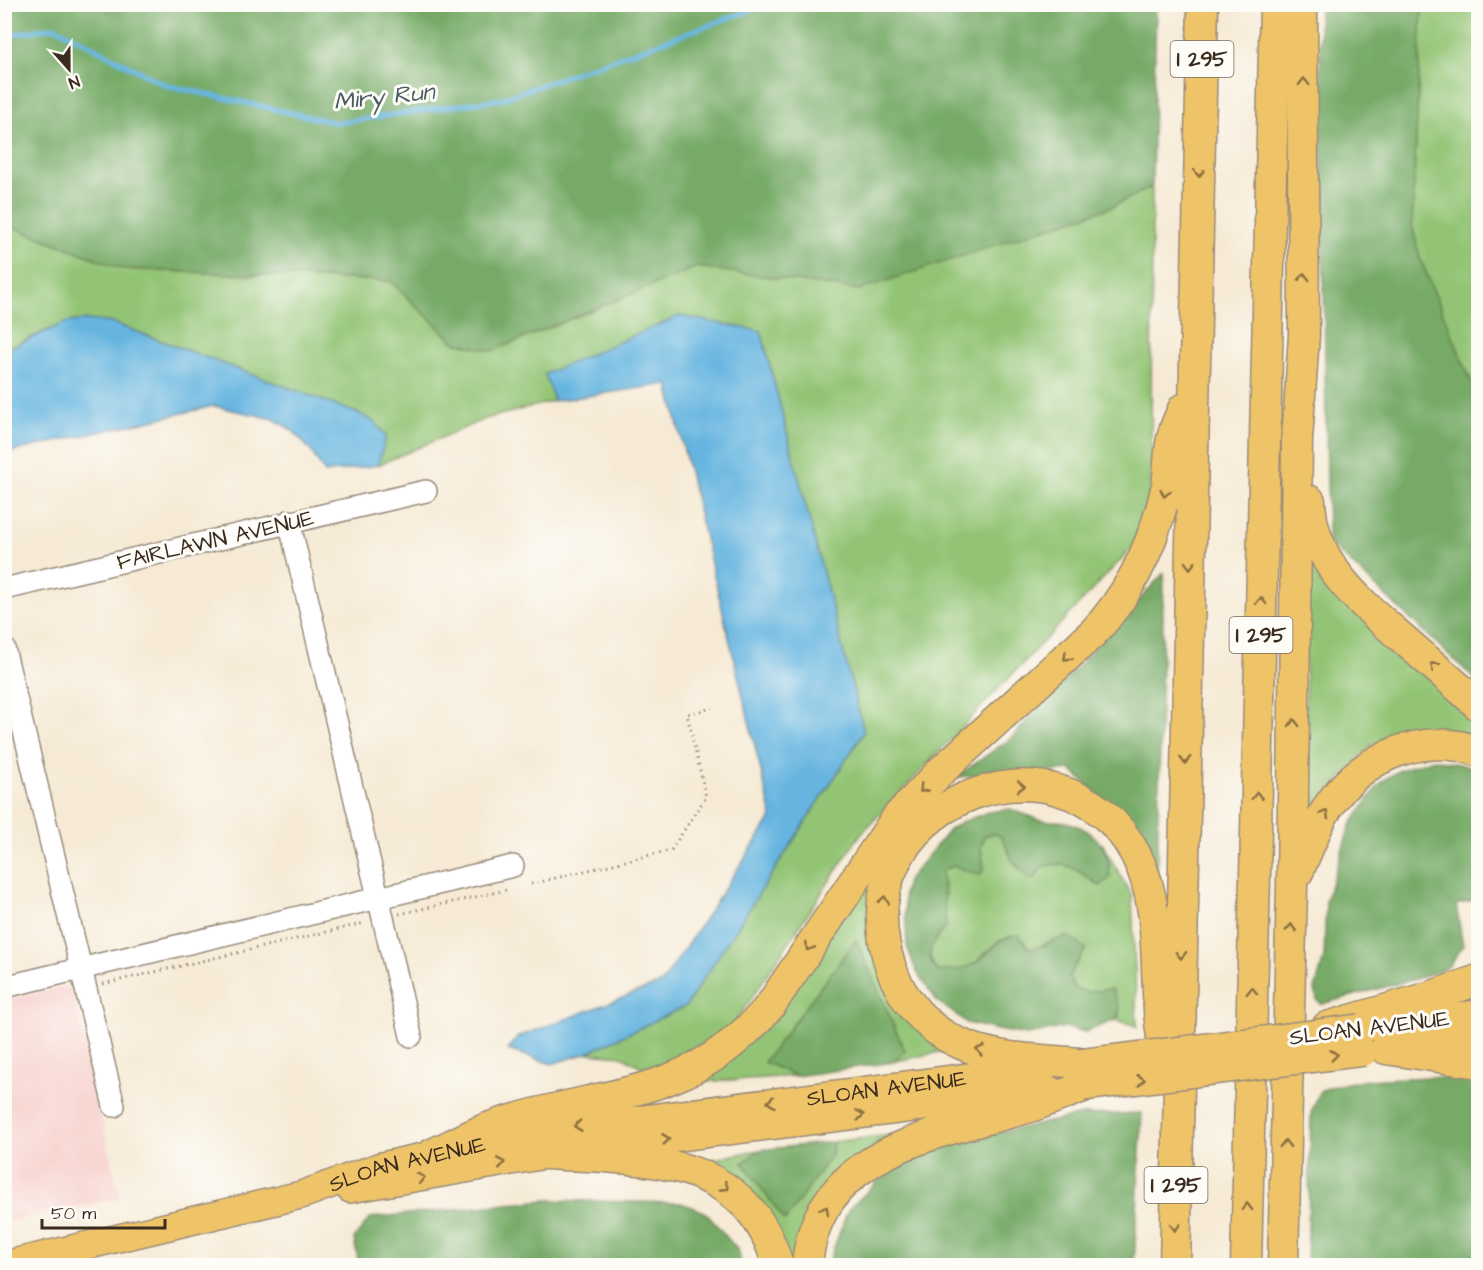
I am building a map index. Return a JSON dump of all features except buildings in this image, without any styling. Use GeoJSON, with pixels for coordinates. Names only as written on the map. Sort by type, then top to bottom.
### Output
{"type":"FeatureCollection","features":[{"type":"Feature","properties":{"kind":"highway","name":"I 295"},"geometry":{"type":"LineString","coordinates":[[1175,1266],[1203,4]]}},
{"type":"Feature","properties":{"kind":"highway","name":"I 295"},"geometry":{"type":"LineString","coordinates":[[1246,1266],[1275,4]]}},
{"type":"Feature","properties":{"kind":"highway"},"geometry":{"type":"LineString","coordinates":[[1302,4],[1303,378],[1311,521],[1328,564],[1343,584],[1365,606],[1479,705]]}},
{"type":"Feature","properties":{"kind":"highway"},"geometry":{"type":"LineString","coordinates":[[1282,1266],[1292,886],[1297,452],[1303,378]]}},
{"type":"Feature","properties":{"kind":"highway"},"geometry":{"type":"LineString","coordinates":[[432,1154],[498,1124],[638,1090],[683,1075],[711,1060],[747,1032],[770,1006],[898,816],[940,772],[1092,633],[1120,600],[1143,558],[1158,520],[1167,482],[1173,435],[1194,381]]}},
{"type":"Feature","properties":{"kind":"highway"},"geometry":{"type":"LineString","coordinates":[[1292,886],[1322,817],[1343,788],[1367,767],[1393,753],[1420,745],[1446,744],[1479,751]]}},
{"type":"Feature","properties":{"kind":"highway"},"geometry":{"type":"LineString","coordinates":[[1081,1075],[989,1053],[958,1043],[936,1029],[918,1013],[903,994],[892,972],[884,947],[882,926],[888,879],[899,856],[916,832],[934,814],[964,796],[988,789],[1016,786],[1052,790],[1095,810],[1130,845],[1141,867],[1151,907],[1159,1029],[1177,1105]]}},
{"type":"Feature","properties":{"kind":"highway"},"geometry":{"type":"LineString","coordinates":[[1367,1036],[1419,1001],[1479,980]]}},
{"type":"Feature","properties":{"kind":"highway"},"geometry":{"type":"LineString","coordinates":[[1302,1035],[1367,1036],[1479,1064]]}},
{"type":"Feature","properties":{"kind":"highway"},"geometry":{"type":"LineString","coordinates":[[807,1266],[815,1228],[826,1207],[850,1179],[884,1154],[914,1139],[1028,1108],[1081,1075]]}},
{"type":"Feature","properties":{"kind":"highway"},"geometry":{"type":"LineString","coordinates":[[546,1154],[662,1162],[710,1178],[737,1196],[756,1215],[769,1239],[778,1266]]}},
{"type":"Feature","properties":{"kind":"main road","name":"SLOAN AVENUE"},"geometry":{"type":"LineString","coordinates":[[4,1264],[301,1195],[386,1185],[546,1154],[1081,1075],[1367,1036],[1479,1014]]}},
{"type":"Feature","properties":{"kind":"main road","name":"SLOAN AVENUE"},"geometry":{"type":"LineString","coordinates":[[301,1195],[378,1167],[550,1130],[1081,1075],[1302,1035]]}},
{"type":"Feature","properties":{"kind":"main road","name":"SLOAN AVENUE"},"geometry":{"type":"LineString","coordinates":[[1367,1036],[1479,1038]]}},
{"type":"Feature","properties":{"kind":"street","name":"FAIRLAWN AVENUE"},"geometry":{"type":"LineString","coordinates":[[4,589],[288,521],[426,491]]}},
{"type":"Feature","properties":{"kind":"street"},"geometry":{"type":"LineString","coordinates":[[288,521],[411,1036]]}},
{"type":"Feature","properties":{"kind":"street"},"geometry":{"type":"LineString","coordinates":[[4,648],[114,1106]]}},
{"type":"Feature","properties":{"kind":"street"},"geometry":{"type":"LineString","coordinates":[[4,987],[513,866]]}},
{"type":"Feature","properties":{"kind":"path"},"geometry":{"type":"LineString","coordinates":[[531,884],[671,850],[706,797],[687,714],[712,708]]}},
{"type":"Feature","properties":{"kind":"path"},"geometry":{"type":"LineString","coordinates":[[397,915],[506,890]]}},
{"type":"Feature","properties":{"kind":"path"},"geometry":{"type":"LineString","coordinates":[[101,985],[371,921]]}},
{"type":"Feature","properties":{"kind":"shaded area"},"geometry":{"type":"Polygon","coordinates":[[[69,987],[74,995],[120,1198],[5,1223],[5,1000],[69,987]]]}},
{"type":"Feature","properties":{"kind":"green space"},"geometry":{"type":"Polygon","coordinates":[[[4,5],[1156,5],[1152,187],[1111,207],[859,290],[697,267],[492,351],[454,342],[390,281],[123,269],[5,224],[4,5]]]}},
{"type":"Feature","properties":{"kind":"green space"},"geometry":{"type":"Polygon","coordinates":[[[1319,5],[1422,5],[1412,225],[1420,258],[1478,398],[1478,682],[1328,542],[1319,5]]]}},
{"type":"Feature","properties":{"kind":"green space"},"geometry":{"type":"Polygon","coordinates":[[[1422,5],[1478,5],[1478,398],[1420,258],[1412,225],[1422,5]]]}},
{"type":"Feature","properties":{"kind":"green space"},"geometry":{"type":"Polygon","coordinates":[[[1152,187],[1151,490],[1133,547],[860,835],[733,1026],[652,1073],[622,1056],[587,1053],[686,1006],[864,732],[761,331],[546,374],[554,401],[485,419],[378,465],[386,436],[376,423],[362,415],[113,323],[81,322],[56,327],[5,350],[4,224],[123,269],[390,281],[454,342],[492,351],[697,267],[859,289],[1111,207],[1152,187]]]}},
{"type":"Feature","properties":{"kind":"green space"},"geometry":{"type":"Polygon","coordinates":[[[1306,554],[1478,719],[1478,736],[1459,732],[1373,743],[1305,816],[1306,554]]]}},
{"type":"Feature","properties":{"kind":"green space"},"geometry":{"type":"Polygon","coordinates":[[[1164,573],[1157,870],[1135,830],[1071,770],[956,777],[1011,738],[1164,573]]]}},
{"type":"Feature","properties":{"kind":"green space"},"geometry":{"type":"Polygon","coordinates":[[[1434,759],[1478,768],[1478,903],[1474,900],[1456,905],[1463,946],[1448,967],[1426,976],[1322,1004],[1317,1000],[1315,989],[1324,958],[1326,900],[1350,826],[1377,787],[1387,778],[1400,770],[1434,759]]]}},
{"type":"Feature","properties":{"kind":"green space"},"geometry":{"type":"Polygon","coordinates":[[[1010,809],[1041,820],[1070,823],[1088,831],[1105,851],[1110,878],[1100,886],[1073,868],[1059,864],[1042,867],[1035,878],[1029,879],[1012,860],[1002,837],[996,834],[985,835],[981,847],[984,869],[980,875],[954,866],[942,870],[946,928],[931,948],[933,965],[938,971],[967,967],[1011,936],[1019,935],[1028,948],[1033,948],[1068,936],[1086,949],[1069,976],[1074,988],[1087,992],[1112,989],[1120,1009],[1116,1020],[1085,1032],[1065,1027],[1028,1035],[967,1023],[937,1001],[916,971],[907,946],[904,893],[907,881],[950,829],[988,812],[1010,809]]]}},
{"type":"Feature","properties":{"kind":"green space"},"geometry":{"type":"Polygon","coordinates":[[[996,834],[1002,837],[1012,860],[1035,878],[1042,867],[1059,864],[1073,868],[1100,886],[1110,864],[1102,843],[1132,896],[1137,1026],[1116,1020],[1119,1016],[1112,990],[1087,992],[1074,988],[1054,939],[1034,949],[1028,948],[1019,935],[998,941],[973,965],[952,971],[938,971],[932,963],[930,954],[933,933],[945,893],[942,869],[954,866],[984,869],[981,847],[985,835],[996,834]]]}},
{"type":"Feature","properties":{"kind":"green space"},"geometry":{"type":"Polygon","coordinates":[[[875,873],[877,954],[944,1051],[893,1062],[905,1051],[765,1062],[796,1076],[687,1083],[875,873]]]}},
{"type":"Feature","properties":{"kind":"green space"},"geometry":{"type":"Polygon","coordinates":[[[856,940],[905,1051],[893,1062],[796,1076],[764,1062],[856,940]]]}},
{"type":"Feature","properties":{"kind":"green space"},"geometry":{"type":"Polygon","coordinates":[[[1429,1077],[1478,1082],[1478,1265],[1307,1265],[1311,1113],[1320,1091],[1360,1081],[1429,1077]]]}},
{"type":"Feature","properties":{"kind":"green space"},"geometry":{"type":"Polygon","coordinates":[[[1142,1113],[1134,1265],[827,1266],[848,1210],[877,1182],[923,1148],[1082,1115],[1142,1113]]]}},
{"type":"Feature","properties":{"kind":"green space"},"geometry":{"type":"Polygon","coordinates":[[[891,1135],[804,1236],[790,1265],[699,1162],[759,1150],[743,1163],[832,1154],[833,1142],[891,1135]]]}},
{"type":"Feature","properties":{"kind":"green space"},"geometry":{"type":"Polygon","coordinates":[[[833,1142],[832,1154],[785,1221],[743,1163],[759,1150],[833,1142]]]}},
{"type":"Feature","properties":{"kind":"green space"},"geometry":{"type":"Polygon","coordinates":[[[546,1200],[681,1203],[705,1212],[737,1249],[742,1265],[359,1265],[354,1239],[370,1218],[546,1200]]]}},
{"type":"Feature","properties":{"kind":"water"},"geometry":{"type":"Polygon","coordinates":[[[679,316],[761,331],[864,732],[686,1006],[587,1053],[552,1064],[508,1050],[518,1037],[662,983],[772,817],[668,384],[554,401],[545,374],[679,316]]]}},
{"type":"Feature","properties":{"kind":"water"},"geometry":{"type":"Polygon","coordinates":[[[88,320],[113,323],[362,415],[376,423],[386,437],[378,465],[325,473],[311,451],[293,431],[274,419],[214,406],[5,453],[5,350],[67,322],[88,320]]]}},
{"type":"Feature","properties":{"kind":"waterway","name":"Miry Run"},"geometry":{"type":"LineString","coordinates":[[4,36],[55,27],[165,85],[337,123],[502,99],[768,4]]}}]}
